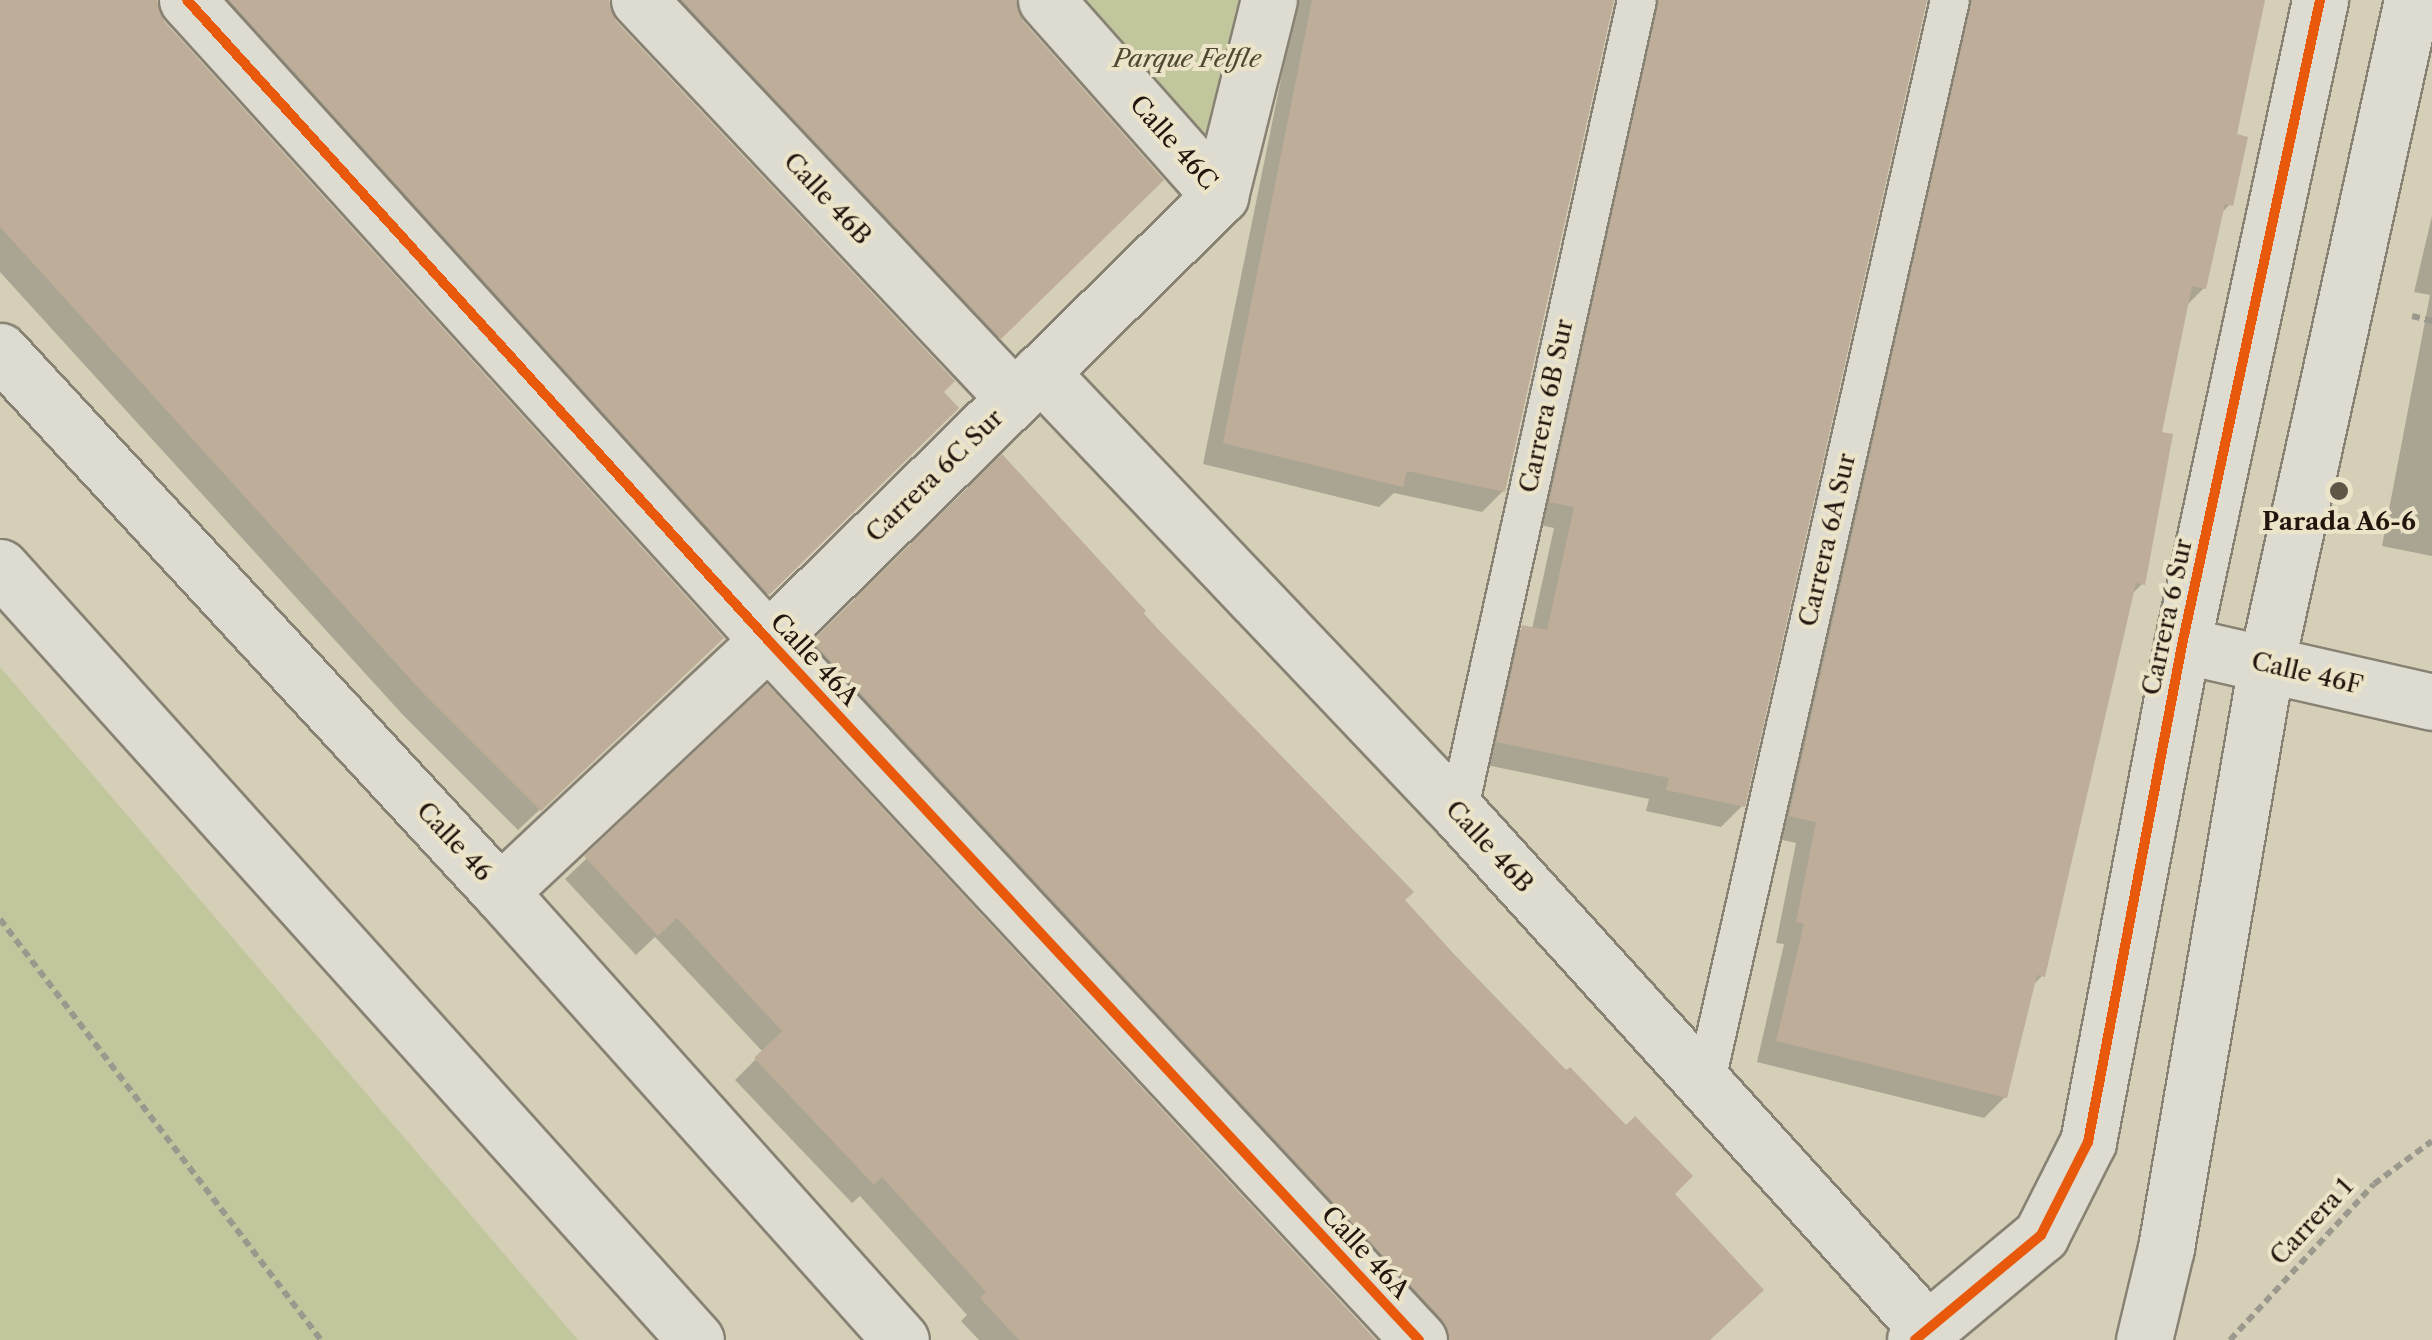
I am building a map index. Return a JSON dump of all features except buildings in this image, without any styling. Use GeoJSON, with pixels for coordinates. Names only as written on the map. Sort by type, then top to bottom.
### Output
{"type":"FeatureCollection","features":[{"type":"Feature","properties":{"kind":"street","name":"Calle 46A"},"geometry":{"type":"LineString","coordinates":[[187,0],[768,640],[1419,1340]]}},
{"type":"Feature","properties":{"kind":"street","name":"Calle 46B"},"geometry":{"type":"LineString","coordinates":[[639,0],[1458,812],[1706,1080],[1921,1335]]}},
{"type":"Feature","properties":{"kind":"street","name":"Calle 46C"},"geometry":{"type":"LineString","coordinates":[[1046,0],[1220,196]]}},
{"type":"Feature","properties":{"kind":"street"},"geometry":{"type":"LineString","coordinates":[[1220,196],[1269,0]]}},
{"type":"Feature","properties":{"kind":"street","name":"Carrera 6 Sur"},"geometry":{"type":"LineString","coordinates":[[1921,1335],[2041,1235],[2088,1142],[2182,645],[2320,0]]}},
{"type":"Feature","properties":{"kind":"street"},"geometry":{"type":"LineString","coordinates":[[2144,1340],[2166,1248],[2266,665],[2412,0]]}},
{"type":"Feature","properties":{"kind":"street","name":"Carrera 6C Sur"},"geometry":{"type":"LineString","coordinates":[[500,892],[768,640],[1220,196]]}},
{"type":"Feature","properties":{"kind":"street","name":"Calle 46"},"geometry":{"type":"LineString","coordinates":[[0,351],[500,892],[901,1340]]}},
{"type":"Feature","properties":{"kind":"street"},"geometry":{"type":"LineString","coordinates":[[0,567],[696,1340]]}},
{"type":"Feature","properties":{"kind":"street","name":"Calle 46F"},"geometry":{"type":"LineString","coordinates":[[2182,645],[2432,702]]}},
{"type":"Feature","properties":{"kind":"lane","name":"Carrera 6B Sur"},"geometry":{"type":"LineString","coordinates":[[1458,812],[1637,0]]}},
{"type":"Feature","properties":{"kind":"lane","name":"Carrera 6A Sur"},"geometry":{"type":"LineString","coordinates":[[1706,1080],[1950,0]]}},
{"type":"Feature","properties":{"kind":"path"},"geometry":{"type":"LineString","coordinates":[[0,919],[321,1340]]}},
{"type":"Feature","properties":{"kind":"green space","name":"Parque Felfle"},"geometry":{"type":"Polygon","coordinates":[[[1060,0],[1259,0],[1217,174],[1060,0]]]}},
{"type":"Feature","properties":{"kind":"green space"},"geometry":{"type":"Polygon","coordinates":[[[0,667],[578,1340],[0,1340],[0,667]]]}},
{"type":"Feature","properties":{"kind":"cycle path"},"geometry":{"type":"LineString","coordinates":[[187,0],[768,640],[1419,1340]]}},
{"type":"Feature","properties":{"kind":"cycle path"},"geometry":{"type":"LineString","coordinates":[[1915,1340],[2041,1235],[2088,1142],[2182,645],[2320,0]]}},
{"type":"Feature","properties":{"kind":"place","name":"Parada A6-6"},"geometry":{"type":"Point","coordinates":[2339,491]}}]}
